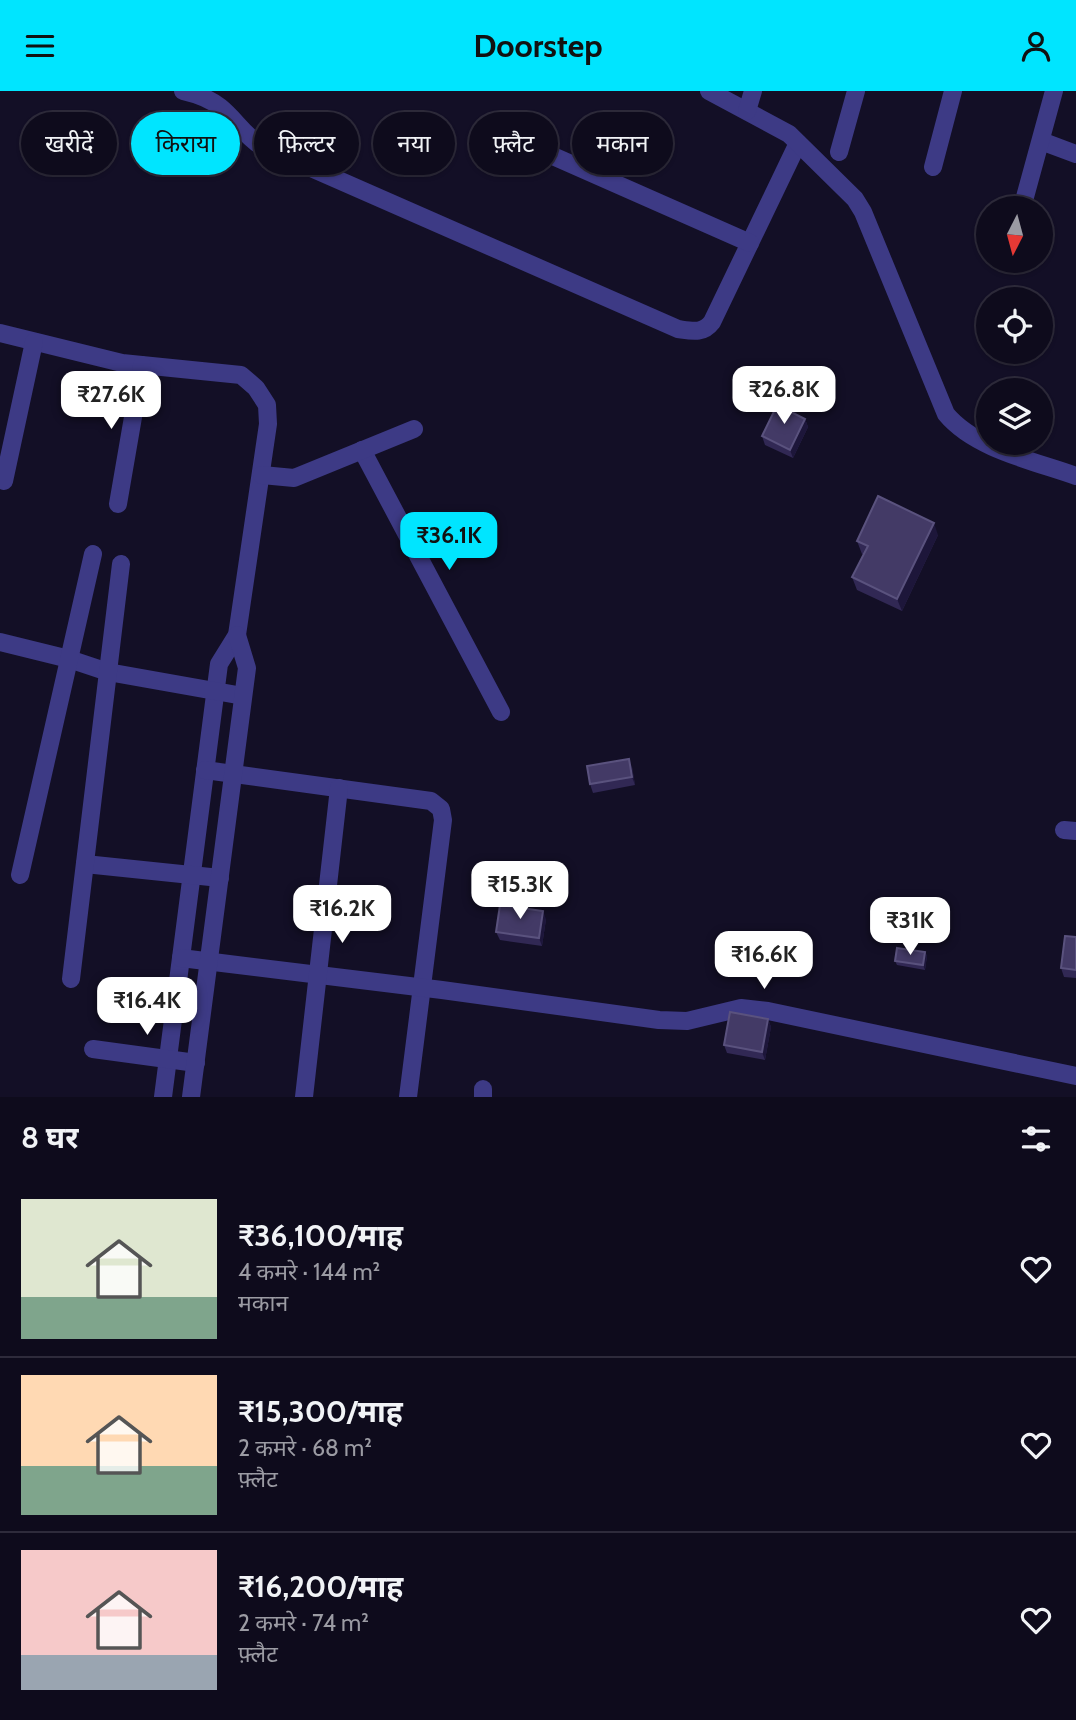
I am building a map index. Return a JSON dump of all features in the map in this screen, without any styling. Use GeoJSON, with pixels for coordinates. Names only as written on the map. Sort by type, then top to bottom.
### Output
{"type":"FeatureCollection","features":[{"type":"Feature","properties":{"kind":"street"},"geometry":{"type":"LineString","coordinates":[[183,91],[219,106],[249,138],[261,146],[678,330],[696,332],[707,329],[798,143]]}},
{"type":"Feature","properties":{"kind":"street"},"geometry":{"type":"LineString","coordinates":[[709,91],[775,125],[798,143],[841,184],[863,212],[946,414],[951,420],[971,437],[986,444],[1076,476]]}},
{"type":"Feature","properties":{"kind":"street"},"geometry":{"type":"LineString","coordinates":[[747,111],[753,91]]}},
{"type":"Feature","properties":{"kind":"street"},"geometry":{"type":"LineString","coordinates":[[839,152],[856,91]]}},
{"type":"Feature","properties":{"kind":"street"},"geometry":{"type":"LineString","coordinates":[[933,167],[953,91]]}},
{"type":"Feature","properties":{"kind":"street"},"geometry":{"type":"LineString","coordinates":[[1025,196],[1054,91]]}},
{"type":"Feature","properties":{"kind":"street"},"geometry":{"type":"LineString","coordinates":[[1041,141],[1076,154]]}},
{"type":"Feature","properties":{"kind":"street"},"geometry":{"type":"LineString","coordinates":[[558,158],[750,243]]}},
{"type":"Feature","properties":{"kind":"street"},"geometry":{"type":"LineString","coordinates":[[0,333],[122,363],[240,375],[256,388],[267,405],[268,424],[262,475],[237,635],[219,664],[163,1097]]}},
{"type":"Feature","properties":{"kind":"street"},"geometry":{"type":"LineString","coordinates":[[4,481],[34,342]]}},
{"type":"Feature","properties":{"kind":"street"},"geometry":{"type":"LineString","coordinates":[[118,505],[142,365]]}},
{"type":"Feature","properties":{"kind":"street"},"geometry":{"type":"LineString","coordinates":[[262,475],[294,478],[414,429]]}},
{"type":"Feature","properties":{"kind":"street"},"geometry":{"type":"LineString","coordinates":[[362,450],[501,712]]}},
{"type":"Feature","properties":{"kind":"street"},"geometry":{"type":"LineString","coordinates":[[20,875],[93,554]]}},
{"type":"Feature","properties":{"kind":"street"},"geometry":{"type":"LineString","coordinates":[[71,979],[121,564]]}},
{"type":"Feature","properties":{"kind":"street"},"geometry":{"type":"LineString","coordinates":[[191,1097],[247,669],[237,635]]}},
{"type":"Feature","properties":{"kind":"street"},"geometry":{"type":"LineString","coordinates":[[0,642],[108,672],[243,696]]}},
{"type":"Feature","properties":{"kind":"street"},"geometry":{"type":"LineString","coordinates":[[205,770],[431,801],[441,809],[443,820],[408,1097]]}},
{"type":"Feature","properties":{"kind":"street"},"geometry":{"type":"LineString","coordinates":[[304,1097],[339,788]]}},
{"type":"Feature","properties":{"kind":"street"},"geometry":{"type":"LineString","coordinates":[[85,864],[220,878]]}},
{"type":"Feature","properties":{"kind":"street"},"geometry":{"type":"LineString","coordinates":[[181,958],[422,987],[659,1020],[687,1021],[741,1008],[768,1011],[1076,1076]]}},
{"type":"Feature","properties":{"kind":"street"},"geometry":{"type":"LineString","coordinates":[[93,1049],[196,1063]]}},
{"type":"Feature","properties":{"kind":"building"},"geometry":{"type":"Polygon","coordinates":[[[780,399],[794,406],[791,412],[805,419],[790,450],[762,436],[780,399]]]}},
{"type":"Feature","properties":{"kind":"building"},"geometry":{"type":"Polygon","coordinates":[[[878,496],[934,523],[897,599],[852,577],[868,546],[857,541],[878,496]]]}},
{"type":"Feature","properties":{"kind":"building"},"geometry":{"type":"Polygon","coordinates":[[[629,759],[632,777],[590,784],[587,766],[629,759]]]}},
{"type":"Feature","properties":{"kind":"building"},"geometry":{"type":"Polygon","coordinates":[[[500,905],[543,911],[539,938],[496,932],[500,905]]]}},
{"type":"Feature","properties":{"kind":"building"},"geometry":{"type":"Polygon","coordinates":[[[1065,936],[1076,937],[1076,970],[1061,968],[1065,936]]]}},
{"type":"Feature","properties":{"kind":"building"},"geometry":{"type":"Polygon","coordinates":[[[897,948],[925,952],[923,965],[895,961],[897,948]]]}},
{"type":"Feature","properties":{"kind":"building"},"geometry":{"type":"Polygon","coordinates":[[[730,1012],[768,1019],[762,1052],[724,1045],[730,1012]]]}}]}
